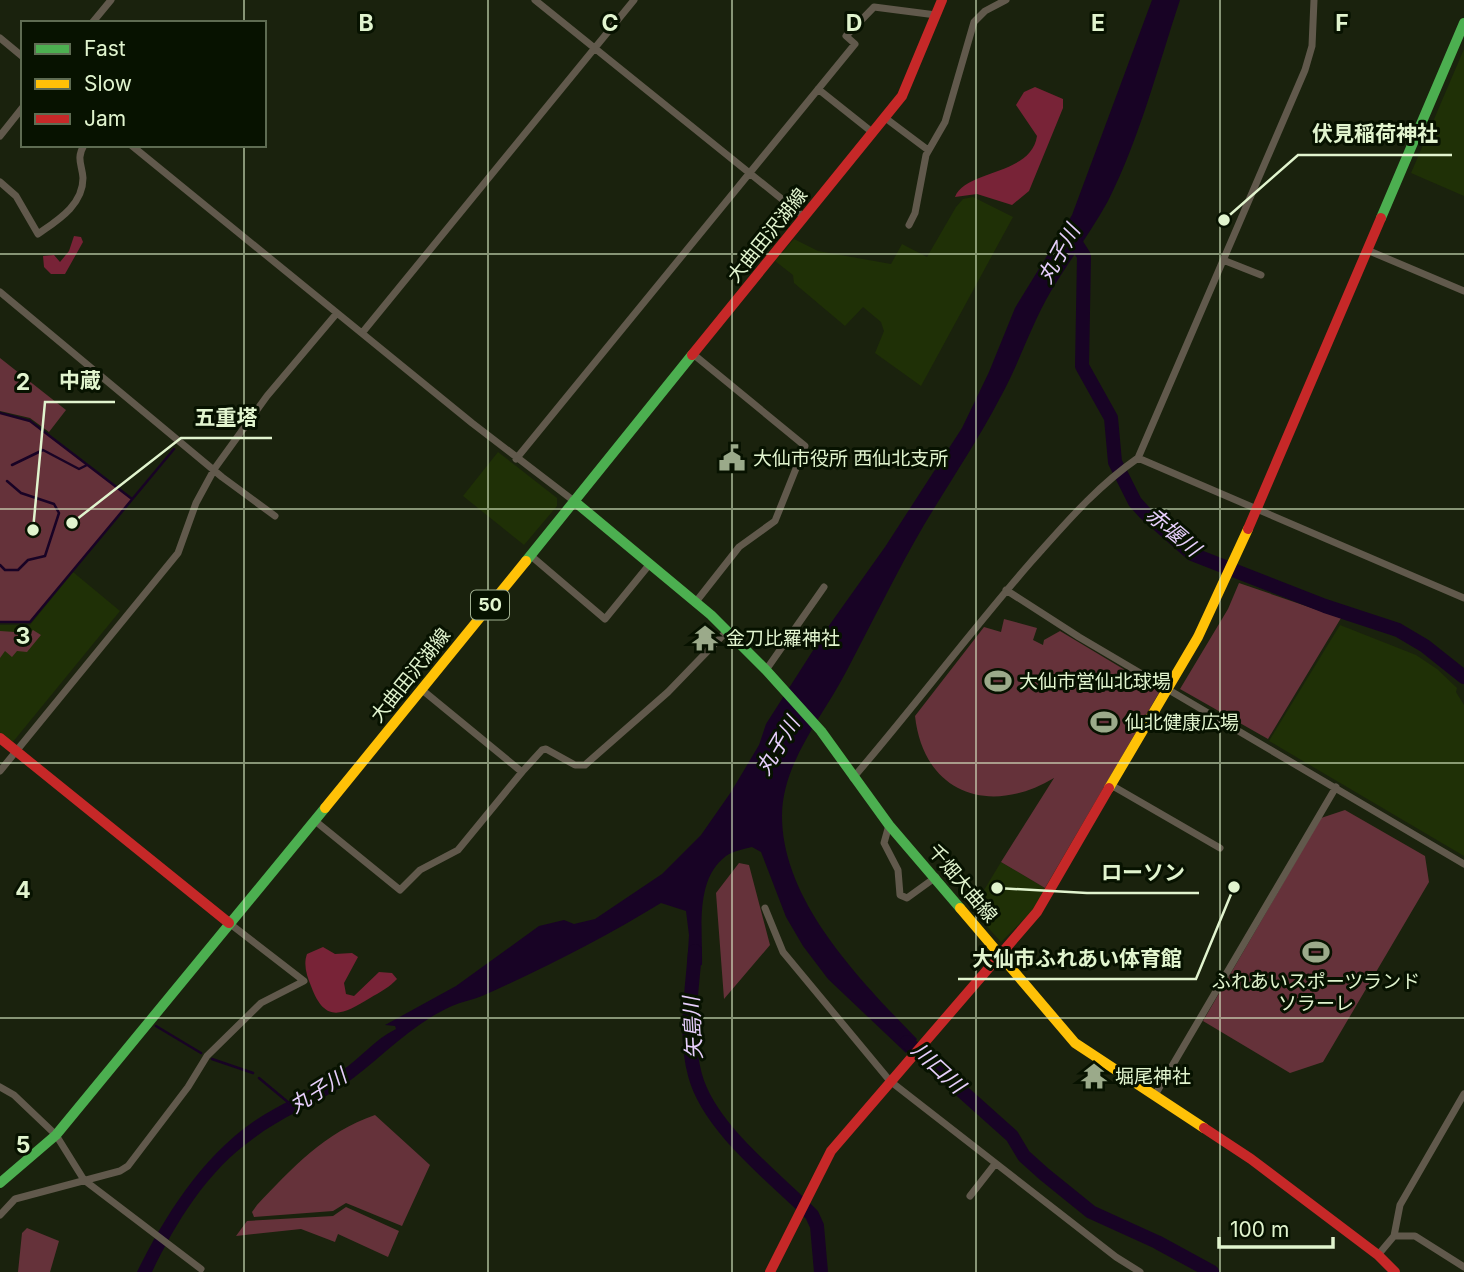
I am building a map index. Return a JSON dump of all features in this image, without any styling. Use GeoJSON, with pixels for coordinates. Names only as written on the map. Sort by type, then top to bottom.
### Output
{"type":"FeatureCollection","features":[{"type":"Feature","properties":{"kind":"main road","name":"大曲田沢湖線"},"geometry":{"type":"LineString","coordinates":[[0,1183],[56,1135],[694,354],[884,117],[911,78],[942,0]]}},
{"type":"Feature","properties":{"kind":"main road"},"geometry":{"type":"LineString","coordinates":[[770,1272],[791,1225],[831,1151],[1037,912],[1198,637],[1227,578],[1464,23]]}},
{"type":"Feature","properties":{"kind":"main road","name":"千畑大曲線"},"geometry":{"type":"LineString","coordinates":[[574,501],[727,631],[766,670],[837,753],[889,825],[1076,1043],[1251,1159],[1378,1255],[1395,1272]]}},
{"type":"Feature","properties":{"kind":"main road"},"geometry":{"type":"LineString","coordinates":[[0,738],[229,923]]}},
{"type":"Feature","properties":{"kind":"street"},"geometry":{"type":"LineString","coordinates":[[94,21],[111,0]]}},
{"type":"Feature","properties":{"kind":"street"},"geometry":{"type":"LineString","coordinates":[[535,0],[804,217]]}},
{"type":"Feature","properties":{"kind":"street"},"geometry":{"type":"LineString","coordinates":[[362,333],[634,0]]}},
{"type":"Feature","properties":{"kind":"street"},"geometry":{"type":"LineString","coordinates":[[909,225],[915,213],[928,150],[945,122],[974,22],[985,11],[1006,0]]}},
{"type":"Feature","properties":{"kind":"street"},"geometry":{"type":"LineString","coordinates":[[853,778],[1006,590],[1089,496],[1113,474],[1138,458],[1305,70],[1312,46],[1314,0]]}},
{"type":"Feature","properties":{"kind":"street"},"geometry":{"type":"LineString","coordinates":[[516,459],[855,44],[846,36],[874,7],[936,15]]}},
{"type":"Feature","properties":{"kind":"street"},"geometry":{"type":"LineString","coordinates":[[0,38],[21,55]]}},
{"type":"Feature","properties":{"kind":"street"},"geometry":{"type":"LineString","coordinates":[[818,89],[872,132]]}},
{"type":"Feature","properties":{"kind":"street"},"geometry":{"type":"LineString","coordinates":[[0,136],[21,110]]}},
{"type":"Feature","properties":{"kind":"street"},"geometry":{"type":"LineString","coordinates":[[884,117],[928,150]]}},
{"type":"Feature","properties":{"kind":"street"},"geometry":{"type":"LineString","coordinates":[[0,181],[16,197],[38,234],[75,203],[83,177],[78,161],[83,147]]}},
{"type":"Feature","properties":{"kind":"street"},"geometry":{"type":"LineString","coordinates":[[133,147],[516,459],[574,501]]}},
{"type":"Feature","properties":{"kind":"street"},"geometry":{"type":"LineString","coordinates":[[1367,250],[1464,291]]}},
{"type":"Feature","properties":{"kind":"street"},"geometry":{"type":"LineString","coordinates":[[1223,260],[1261,275]]}},
{"type":"Feature","properties":{"kind":"street"},"geometry":{"type":"LineString","coordinates":[[0,292],[275,516]]}},
{"type":"Feature","properties":{"kind":"street"},"geometry":{"type":"LineString","coordinates":[[0,771],[178,553],[197,503],[215,468],[267,396],[337,313]]}},
{"type":"Feature","properties":{"kind":"street"},"geometry":{"type":"LineString","coordinates":[[694,354],[805,446],[775,521],[739,547],[695,603]]}},
{"type":"Feature","properties":{"kind":"street"},"geometry":{"type":"LineString","coordinates":[[1138,458],[1464,598]]}},
{"type":"Feature","properties":{"kind":"street"},"geometry":{"type":"LineString","coordinates":[[530,555],[605,619],[649,565]]}},
{"type":"Feature","properties":{"kind":"street"},"geometry":{"type":"LineString","coordinates":[[766,670],[824,587]]}},
{"type":"Feature","properties":{"kind":"street"},"geometry":{"type":"LineString","coordinates":[[1006,590],[1464,864]]}},
{"type":"Feature","properties":{"kind":"street"},"geometry":{"type":"LineString","coordinates":[[314,820],[400,890],[420,870],[458,850],[542,750],[575,765],[585,765],[668,692],[727,631]]}},
{"type":"Feature","properties":{"kind":"street"},"geometry":{"type":"LineString","coordinates":[[421,689],[523,772]]}},
{"type":"Feature","properties":{"kind":"street"},"geometry":{"type":"LineString","coordinates":[[1111,785],[1220,848]]}},
{"type":"Feature","properties":{"kind":"street"},"geometry":{"type":"LineString","coordinates":[[1155,1095],[1336,787]]}},
{"type":"Feature","properties":{"kind":"street"},"geometry":{"type":"LineString","coordinates":[[889,825],[884,843],[898,870],[900,895],[907,898],[936,877]]}},
{"type":"Feature","properties":{"kind":"street"},"geometry":{"type":"LineString","coordinates":[[765,908],[783,952],[893,1078],[995,1164],[1140,1272]]}},
{"type":"Feature","properties":{"kind":"street"},"geometry":{"type":"LineString","coordinates":[[0,1216],[15,1199],[128,1166],[188,1087],[207,1056],[261,1003],[304,981],[229,923]]}},
{"type":"Feature","properties":{"kind":"street"},"geometry":{"type":"LineString","coordinates":[[0,1087],[14,1095],[56,1135],[83,1180],[202,1271]]}},
{"type":"Feature","properties":{"kind":"street"},"geometry":{"type":"LineString","coordinates":[[1378,1255],[1394,1236],[1400,1206],[1464,1094]]}},
{"type":"Feature","properties":{"kind":"street"},"geometry":{"type":"LineString","coordinates":[[970,1196],[995,1164]]}},
{"type":"Feature","properties":{"kind":"street"},"geometry":{"type":"LineString","coordinates":[[1394,1236],[1415,1236],[1464,1266]]}},
{"type":"Feature","properties":{"kind":"shaded area"},"geometry":{"type":"Polygon","coordinates":[[[1464,49],[1464,196],[1411,173],[1464,49]]]}},
{"type":"Feature","properties":{"kind":"shaded area"},"geometry":{"type":"Polygon","coordinates":[[[1035,87],[1063,99],[1063,108],[1029,191],[1012,205],[977,194],[955,197],[961,188],[972,181],[1011,165],[1032,149],[1037,136],[1016,105],[1024,92],[1035,87]]]}},
{"type":"Feature","properties":{"kind":"shaded area"},"geometry":{"type":"Polygon","coordinates":[[[973,197],[1013,217],[921,386],[875,353],[884,331],[881,322],[863,307],[845,326],[794,283],[793,275],[775,261],[794,239],[818,251],[891,264],[902,244],[927,257],[956,207],[963,199],[973,197]]]}},
{"type":"Feature","properties":{"kind":"shaded area"},"geometry":{"type":"Polygon","coordinates":[[[74,236],[81,237],[83,242],[65,274],[51,274],[44,267],[43,256],[54,255],[60,262],[69,251],[74,236]]]}},
{"type":"Feature","properties":{"kind":"shaded area"},"geometry":{"type":"Polygon","coordinates":[[[0,358],[66,410],[49,432],[30,418],[0,411],[0,358]]]}},
{"type":"Feature","properties":{"kind":"shaded area"},"geometry":{"type":"Polygon","coordinates":[[[0,413],[30,421],[132,499],[30,622],[0,622],[0,413]]]}},
{"type":"Feature","properties":{"kind":"shaded area"},"geometry":{"type":"Polygon","coordinates":[[[498,452],[557,498],[557,506],[524,545],[463,496],[498,452]]]}},
{"type":"Feature","properties":{"kind":"shaded area"},"geometry":{"type":"Polygon","coordinates":[[[73,572],[120,611],[12,743],[0,734],[0,625],[30,625],[73,572]]]}},
{"type":"Feature","properties":{"kind":"shaded area"},"geometry":{"type":"Polygon","coordinates":[[[1239,583],[1341,618],[1268,739],[1180,689],[1228,609],[1239,583]]]}},
{"type":"Feature","properties":{"kind":"shaded area"},"geometry":{"type":"Polygon","coordinates":[[[1004,619],[1037,628],[1033,640],[1043,645],[1044,640],[1060,631],[1160,691],[1045,888],[1001,862],[1054,778],[1030,789],[1007,795],[985,796],[964,791],[946,780],[932,764],[921,743],[915,716],[984,627],[1001,632],[1004,619]]]}},
{"type":"Feature","properties":{"kind":"shaded area"},"geometry":{"type":"Polygon","coordinates":[[[1340,625],[1416,655],[1437,669],[1457,688],[1456,692],[1464,705],[1464,856],[1269,741],[1340,625]]]}},
{"type":"Feature","properties":{"kind":"shaded area"},"geometry":{"type":"Polygon","coordinates":[[[33,630],[41,635],[27,652],[17,651],[12,657],[5,651],[0,658],[0,631],[30,633],[33,630]]]}},
{"type":"Feature","properties":{"kind":"shaded area","name":"ふれあいスポーツランド ソラーレ"},"geometry":{"type":"Polygon","coordinates":[[[1345,810],[1425,856],[1429,882],[1323,1062],[1290,1073],[1203,1021],[1321,818],[1345,810]]]}},
{"type":"Feature","properties":{"kind":"shaded area"},"geometry":{"type":"Polygon","coordinates":[[[1001,862],[1045,888],[1034,909],[1001,942],[972,910],[1001,862]]]}},
{"type":"Feature","properties":{"kind":"shaded area"},"geometry":{"type":"Polygon","coordinates":[[[739,863],[749,865],[770,945],[724,999],[716,893],[739,863]]]}},
{"type":"Feature","properties":{"kind":"shaded area"},"geometry":{"type":"Polygon","coordinates":[[[323,947],[335,954],[352,953],[358,957],[344,983],[346,994],[354,996],[379,972],[392,973],[397,979],[351,1009],[335,1013],[328,1011],[316,998],[305,966],[307,954],[323,947]]]}},
{"type":"Feature","properties":{"kind":"shaded area"},"geometry":{"type":"Polygon","coordinates":[[[375,1115],[430,1165],[402,1226],[346,1203],[333,1211],[254,1217],[252,1212],[257,1205],[310,1152],[340,1131],[375,1115]]]}},
{"type":"Feature","properties":{"kind":"shaded area"},"geometry":{"type":"Polygon","coordinates":[[[346,1207],[399,1231],[388,1257],[338,1234],[335,1242],[301,1229],[236,1236],[247,1221],[333,1216],[346,1207]]]}},
{"type":"Feature","properties":{"kind":"shaded area"},"geometry":{"type":"Polygon","coordinates":[[[27,1228],[59,1241],[50,1272],[18,1272],[22,1233],[27,1228]]]}},
{"type":"Feature","properties":{"kind":"water","name":"丸子川"},"geometry":{"type":"Polygon","coordinates":[[[1152,0],[1180,0],[1139,127],[1108,201],[1051,291],[1007,385],[914,543],[846,672],[805,741],[784,796],[782,816],[786,848],[795,879],[810,909],[850,966],[917,1039],[906,1053],[828,979],[803,946],[786,917],[761,852],[752,847],[739,850],[726,856],[709,878],[702,907],[702,965],[687,968],[689,935],[686,911],[661,903],[550,964],[436,1014],[341,1087],[275,1124],[237,1151],[207,1182],[182,1216],[152,1272],[137,1272],[159,1230],[186,1190],[234,1136],[264,1115],[341,1071],[396,1029],[395,1026],[385,1025],[456,986],[539,926],[564,920],[574,924],[595,919],[662,874],[701,835],[731,792],[759,745],[766,724],[828,627],[885,547],[962,428],[1015,308],[1072,215],[1152,0]]]}},
{"type":"Feature","properties":{"kind":"waterway","name":"赤堰川"},"geometry":{"type":"LineString","coordinates":[[1072,237],[1084,256],[1082,366],[1111,418],[1115,462],[1135,502],[1192,554],[1325,606],[1398,630],[1425,646],[1464,677]]}},
{"type":"Feature","properties":{"kind":"waterway"},"geometry":{"type":"LineString","coordinates":[[0,413],[30,421],[132,499]]}},
{"type":"Feature","properties":{"kind":"waterway"},"geometry":{"type":"LineString","coordinates":[[0,622],[30,622],[174,449]]}},
{"type":"Feature","properties":{"kind":"waterway"},"geometry":{"type":"LineString","coordinates":[[12,465],[43,450],[79,469],[87,465]]}},
{"type":"Feature","properties":{"kind":"waterway"},"geometry":{"type":"LineString","coordinates":[[0,565],[5,570],[18,570],[28,560],[45,556],[59,513],[54,504],[21,493],[7,481]]}},
{"type":"Feature","properties":{"kind":"waterway","name":"矢島川"},"geometry":{"type":"LineString","coordinates":[[695,951],[690,1045],[695,1075],[702,1095],[744,1151],[812,1215],[817,1226],[821,1272]]}},
{"type":"Feature","properties":{"kind":"waterway"},"geometry":{"type":"LineString","coordinates":[[156,1026],[201,1053]]}},
{"type":"Feature","properties":{"kind":"waterway","name":"川口川"},"geometry":{"type":"LineString","coordinates":[[907,1042],[1012,1136],[1024,1156],[1091,1212],[1157,1242],[1212,1272]]}},
{"type":"Feature","properties":{"kind":"waterway"},"geometry":{"type":"LineString","coordinates":[[212,1059],[253,1073]]}},
{"type":"Feature","properties":{"kind":"waterway","name":"丸子川"},"geometry":{"type":"LineString","coordinates":[[259,1078],[289,1103]]}},
{"type":"Feature","properties":{"kind":"traffic: fast"},"geometry":{"type":"LineString","coordinates":[[1381,218],[1464,23]]}},
{"type":"Feature","properties":{"kind":"traffic: fast"},"geometry":{"type":"LineString","coordinates":[[526,561],[692,355]]}},
{"type":"Feature","properties":{"kind":"traffic: fast"},"geometry":{"type":"LineString","coordinates":[[574,501],[711,615],[766,670],[821,731],[889,825],[960,908]]}},
{"type":"Feature","properties":{"kind":"traffic: fast"},"geometry":{"type":"LineString","coordinates":[[0,1183],[56,1135],[325,808]]}},
{"type":"Feature","properties":{"kind":"traffic: slow"},"geometry":{"type":"LineString","coordinates":[[1109,788],[1198,637],[1248,529]]}},
{"type":"Feature","properties":{"kind":"traffic: slow"},"geometry":{"type":"LineString","coordinates":[[325,808],[526,561]]}},
{"type":"Feature","properties":{"kind":"traffic: slow"},"geometry":{"type":"LineString","coordinates":[[960,908],[1075,1043],[1204,1128]]}},
{"type":"Feature","properties":{"kind":"traffic: jam"},"geometry":{"type":"LineString","coordinates":[[692,355],[902,96],[942,0]]}},
{"type":"Feature","properties":{"kind":"traffic: jam"},"geometry":{"type":"LineString","coordinates":[[1248,529],[1381,218]]}},
{"type":"Feature","properties":{"kind":"traffic: jam"},"geometry":{"type":"LineString","coordinates":[[0,738],[229,923]]}},
{"type":"Feature","properties":{"kind":"traffic: jam"},"geometry":{"type":"LineString","coordinates":[[770,1272],[831,1151],[1037,912],[1109,788]]}},
{"type":"Feature","properties":{"kind":"traffic: jam"},"geometry":{"type":"LineString","coordinates":[[1204,1128],[1251,1159],[1378,1255],[1395,1272]]}},
{"type":"Feature","properties":{"kind":"place","name":"伏見稲荷神社"},"geometry":{"type":"Point","coordinates":[1224,220]}},
{"type":"Feature","properties":{"kind":"place","name":"大仙市役所 西仙北支所"},"geometry":{"type":"Point","coordinates":[732,458]}},
{"type":"Feature","properties":{"kind":"place","name":"五重塔"},"geometry":{"type":"Point","coordinates":[72,523]}},
{"type":"Feature","properties":{"kind":"place","name":"中蔵"},"geometry":{"type":"Point","coordinates":[33,530]}},
{"type":"Feature","properties":{"kind":"place","name":"金刀比羅神社"},"geometry":{"type":"Point","coordinates":[705,638]}},
{"type":"Feature","properties":{"kind":"place","name":"大仙市営仙北球場"},"geometry":{"type":"Point","coordinates":[998,681]}},
{"type":"Feature","properties":{"kind":"place","name":"仙北健康広場"},"geometry":{"type":"Point","coordinates":[1104,722]}},
{"type":"Feature","properties":{"kind":"place","name":"大仙市ふれあい体育館"},"geometry":{"type":"Point","coordinates":[1234,887]}},
{"type":"Feature","properties":{"kind":"place","name":"ローソン"},"geometry":{"type":"Point","coordinates":[997,888]}},
{"type":"Feature","properties":{"kind":"place","name":"ふれあいスポーツランド ソラーレ"},"geometry":{"type":"Point","coordinates":[1316,952]}},
{"type":"Feature","properties":{"kind":"place","name":"堀尾神社"},"geometry":{"type":"Point","coordinates":[1094,1076]}}]}
